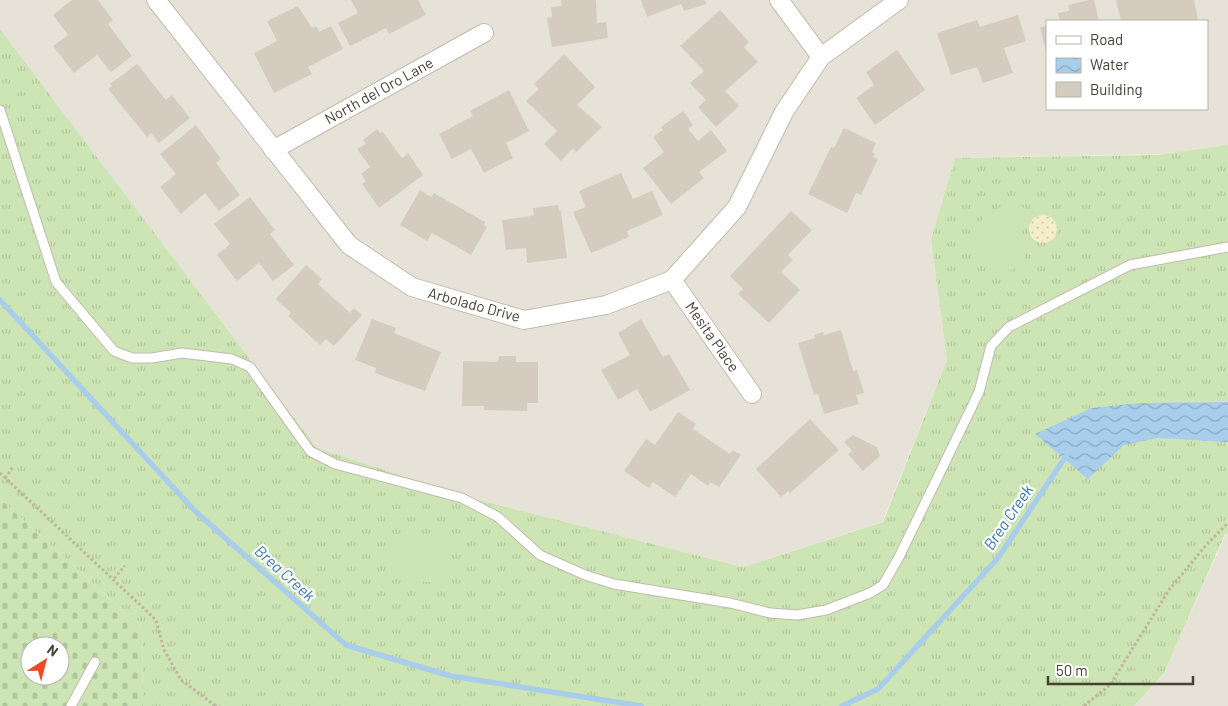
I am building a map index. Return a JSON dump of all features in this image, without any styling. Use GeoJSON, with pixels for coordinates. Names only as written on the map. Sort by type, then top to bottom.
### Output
{"type":"FeatureCollection","features":[{"type":"Feature","properties":{"kind":"street","name":"Arbolado Drive"},"geometry":{"type":"LineString","coordinates":[[156,0],[349,245],[412,287],[524,320],[606,305],[672,280],[737,207],[784,112],[821,57],[899,0]]}},
{"type":"Feature","properties":{"kind":"street"},"geometry":{"type":"LineString","coordinates":[[778,0],[821,57]]}},
{"type":"Feature","properties":{"kind":"street","name":"North del Oro Lane"},"geometry":{"type":"LineString","coordinates":[[273,150],[484,33]]}},
{"type":"Feature","properties":{"kind":"street","name":"Mesita Place"},"geometry":{"type":"LineString","coordinates":[[672,280],[752,394]]}},
{"type":"Feature","properties":{"kind":"lane"},"geometry":{"type":"LineString","coordinates":[[0,110],[56,282],[114,352],[132,358],[152,358],[182,352],[232,359],[250,367],[310,451],[335,464],[462,498],[498,517],[540,555],[584,575],[622,586],[730,603],[770,614],[797,615],[826,610],[870,593],[883,584],[899,557],[979,392],[991,346],[1009,327],[1130,265],[1228,247]]}},
{"type":"Feature","properties":{"kind":"lane"},"geometry":{"type":"LineString","coordinates":[[71,706],[95,662]]}},
{"type":"Feature","properties":{"kind":"path"},"geometry":{"type":"LineString","coordinates":[[5,478],[13,467]]}},
{"type":"Feature","properties":{"kind":"path"},"geometry":{"type":"LineString","coordinates":[[0,473],[114,578],[156,620],[164,650],[181,680],[216,706]]}},
{"type":"Feature","properties":{"kind":"path"},"geometry":{"type":"LineString","coordinates":[[1084,706],[1110,685],[1168,590],[1207,544],[1228,523]]}},
{"type":"Feature","properties":{"kind":"path"},"geometry":{"type":"LineString","coordinates":[[114,578],[124,566]]}},
{"type":"Feature","properties":{"kind":"shaded area"},"geometry":{"type":"Polygon","coordinates":[[[0,0],[1228,0],[1228,145],[1169,154],[955,158],[931,239],[947,360],[882,522],[743,567],[475,499],[317,448],[0,29],[0,0]]]}},
{"type":"Feature","properties":{"kind":"shaded area"},"geometry":{"type":"Polygon","coordinates":[[[1228,533],[1228,706],[1134,706],[1164,673],[1228,533]]]}},
{"type":"Feature","properties":{"kind":"green space"},"geometry":{"type":"Polygon","coordinates":[[[0,29],[317,448],[475,499],[743,567],[883,522],[947,360],[931,239],[955,158],[1158,155],[1228,145],[1228,533],[1225,534],[1164,673],[1134,706],[143,706],[142,628],[0,499],[0,29]]]}},
{"type":"Feature","properties":{"kind":"green space"},"geometry":{"type":"Polygon","coordinates":[[[1013,201],[1017,201],[1024,208],[1019,230],[1025,261],[1016,268],[1007,271],[999,270],[991,266],[984,259],[975,241],[974,231],[986,214],[1013,201]]]}},
{"type":"Feature","properties":{"kind":"green space"},"geometry":{"type":"Polygon","coordinates":[[[0,499],[142,628],[143,706],[0,706],[0,499]]]}},
{"type":"Feature","properties":{"kind":"green space"},"geometry":{"type":"Polygon","coordinates":[[[404,532],[442,538],[451,544],[453,568],[442,579],[429,582],[414,579],[402,572],[392,562],[388,551],[391,540],[404,532]]]}},
{"type":"Feature","properties":{"kind":"sand"},"geometry":{"type":"Polygon","coordinates":[[[1043,215],[1053,219],[1057,229],[1053,239],[1043,243],[1033,239],[1029,229],[1033,219],[1043,215]]]}},
{"type":"Feature","properties":{"kind":"water"},"geometry":{"type":"Polygon","coordinates":[[[1228,402],[1228,442],[1158,438],[1124,445],[1088,479],[1035,434],[1092,408],[1139,403],[1228,402]]]}},
{"type":"Feature","properties":{"kind":"building"},"geometry":{"type":"Polygon","coordinates":[[[72,0],[98,0],[113,20],[108,24],[132,56],[111,72],[97,55],[74,73],[53,46],[68,35],[53,15],[72,0]]]}},
{"type":"Feature","properties":{"kind":"building"},"geometry":{"type":"Polygon","coordinates":[[[351,0],[418,0],[426,15],[389,34],[386,28],[350,46],[338,23],[358,13],[351,0]]]}},
{"type":"Feature","properties":{"kind":"building"},"geometry":{"type":"Polygon","coordinates":[[[561,0],[596,0],[597,23],[606,22],[608,38],[552,47],[547,18],[552,17],[551,7],[562,6],[561,0]]]}},
{"type":"Feature","properties":{"kind":"building"},"geometry":{"type":"Polygon","coordinates":[[[641,0],[705,0],[706,4],[684,11],[681,4],[647,17],[641,0]]]}},
{"type":"Feature","properties":{"kind":"building"},"geometry":{"type":"Polygon","coordinates":[[[1094,0],[1099,20],[1060,20],[1058,13],[1069,11],[1068,5],[1094,0]]]}},
{"type":"Feature","properties":{"kind":"building"},"geometry":{"type":"Polygon","coordinates":[[[1116,0],[1194,0],[1198,20],[1121,20],[1116,0]]]}},
{"type":"Feature","properties":{"kind":"building"},"geometry":{"type":"Polygon","coordinates":[[[298,6],[312,28],[316,26],[319,32],[331,26],[343,49],[308,67],[312,74],[274,93],[254,53],[277,41],[267,21],[298,6]]]}},
{"type":"Feature","properties":{"kind":"building"},"geometry":{"type":"Polygon","coordinates":[[[720,10],[749,42],[744,47],[758,62],[725,91],[739,106],[716,127],[698,107],[706,100],[690,83],[704,71],[680,46],[720,10]]]}},
{"type":"Feature","properties":{"kind":"building"},"geometry":{"type":"Polygon","coordinates":[[[1018,15],[1026,41],[1004,48],[1013,73],[983,83],[977,67],[951,75],[937,33],[977,20],[980,27],[1018,15]]]}},
{"type":"Feature","properties":{"kind":"building"},"geometry":{"type":"Polygon","coordinates":[[[1046,26],[1046,52],[1040,27],[1046,26]]]}},
{"type":"Feature","properties":{"kind":"building"},"geometry":{"type":"Polygon","coordinates":[[[897,50],[925,90],[875,125],[856,98],[874,85],[866,72],[897,50]]]}},
{"type":"Feature","properties":{"kind":"building"},"geometry":{"type":"Polygon","coordinates":[[[564,54],[595,87],[577,105],[602,127],[576,152],[573,148],[561,161],[544,144],[557,131],[526,101],[539,89],[534,84],[564,54]]]}},
{"type":"Feature","properties":{"kind":"building"},"geometry":{"type":"Polygon","coordinates":[[[137,64],[166,100],[172,95],[190,118],[159,143],[151,133],[147,137],[108,89],[112,86],[110,84],[137,64]]]}},
{"type":"Feature","properties":{"kind":"building"},"geometry":{"type":"Polygon","coordinates":[[[509,90],[529,131],[506,143],[513,158],[484,173],[471,149],[452,159],[439,134],[473,116],[470,111],[509,90]]]}},
{"type":"Feature","properties":{"kind":"building"},"geometry":{"type":"Polygon","coordinates":[[[683,111],[693,125],[688,129],[698,141],[711,130],[727,151],[699,172],[704,178],[671,204],[643,168],[664,152],[653,137],[663,130],[661,127],[683,111]]]}},
{"type":"Feature","properties":{"kind":"building"},"geometry":{"type":"Polygon","coordinates":[[[196,125],[221,159],[216,163],[240,195],[219,211],[205,193],[181,214],[160,187],[176,174],[160,154],[196,125]]]}},
{"type":"Feature","properties":{"kind":"building"},"geometry":{"type":"Polygon","coordinates":[[[844,128],[876,143],[872,152],[875,154],[873,157],[878,159],[861,195],[856,193],[847,213],[808,194],[831,147],[834,148],[844,128]]]}},
{"type":"Feature","properties":{"kind":"building"},"geometry":{"type":"Polygon","coordinates":[[[377,129],[380,133],[383,132],[401,157],[403,158],[408,153],[423,175],[379,208],[362,184],[366,181],[361,174],[370,167],[357,149],[366,144],[363,140],[377,129]]]}},
{"type":"Feature","properties":{"kind":"building"},"geometry":{"type":"Polygon","coordinates":[[[621,173],[633,199],[652,191],[663,215],[627,231],[629,237],[591,253],[573,212],[586,207],[579,191],[621,173]]]}},
{"type":"Feature","properties":{"kind":"building"},"geometry":{"type":"Polygon","coordinates":[[[420,190],[431,197],[434,193],[485,222],[484,225],[487,227],[471,255],[432,233],[427,241],[400,225],[420,190]]]}},
{"type":"Feature","properties":{"kind":"building"},"geometry":{"type":"Polygon","coordinates":[[[250,197],[275,230],[270,234],[294,265],[273,281],[259,263],[237,281],[217,255],[230,244],[214,224],[250,197]]]}},
{"type":"Feature","properties":{"kind":"building"},"geometry":{"type":"Polygon","coordinates":[[[558,205],[559,211],[561,211],[567,258],[527,263],[526,248],[506,250],[502,220],[531,216],[534,215],[533,208],[558,205]]]}},
{"type":"Feature","properties":{"kind":"building"},"geometry":{"type":"Polygon","coordinates":[[[791,211],[812,230],[788,255],[793,260],[781,272],[800,290],[769,323],[738,294],[743,289],[730,276],[791,211]]]}},
{"type":"Feature","properties":{"kind":"building"},"geometry":{"type":"Polygon","coordinates":[[[306,265],[322,279],[318,284],[350,313],[354,308],[362,315],[334,346],[326,339],[320,345],[288,316],[291,313],[276,299],[306,265]]]}},
{"type":"Feature","properties":{"kind":"building"},"geometry":{"type":"Polygon","coordinates":[[[372,319],[396,328],[394,333],[441,352],[425,391],[375,373],[376,368],[355,360],[372,319]]]}},
{"type":"Feature","properties":{"kind":"building"},"geometry":{"type":"Polygon","coordinates":[[[641,319],[663,357],[669,354],[690,390],[650,412],[637,389],[618,400],[601,370],[630,355],[618,333],[641,319]]]}},
{"type":"Feature","properties":{"kind":"building"},"geometry":{"type":"Polygon","coordinates":[[[841,330],[853,371],[857,370],[864,393],[856,395],[859,404],[824,414],[818,394],[814,395],[798,343],[815,338],[814,335],[823,332],[824,335],[841,330]]]}},
{"type":"Feature","properties":{"kind":"building"},"geometry":{"type":"Polygon","coordinates":[[[499,356],[516,356],[516,362],[538,362],[538,403],[527,403],[527,411],[484,410],[484,406],[462,406],[463,361],[498,362],[499,356]]]}},
{"type":"Feature","properties":{"kind":"building"},"geometry":{"type":"Polygon","coordinates":[[[678,412],[696,424],[693,429],[730,454],[733,450],[741,455],[719,487],[710,482],[708,486],[691,474],[675,497],[653,482],[649,488],[624,471],[646,439],[655,445],[678,412]]]}},
{"type":"Feature","properties":{"kind":"building"},"geometry":{"type":"Polygon","coordinates":[[[810,419],[839,450],[790,493],[788,491],[781,497],[756,469],[810,419]]]}},
{"type":"Feature","properties":{"kind":"building"},"geometry":{"type":"Polygon","coordinates":[[[853,435],[877,447],[880,456],[863,471],[848,454],[852,451],[844,442],[853,435]]]}},
{"type":"Feature","properties":{"kind":"waterway","name":"Brea Creek"},"geometry":{"type":"LineString","coordinates":[[0,300],[195,511],[346,645],[451,676],[641,706]]}},
{"type":"Feature","properties":{"kind":"waterway","name":"Brea Creek"},"geometry":{"type":"LineString","coordinates":[[842,706],[878,689],[998,558],[1068,453]]}}]}
